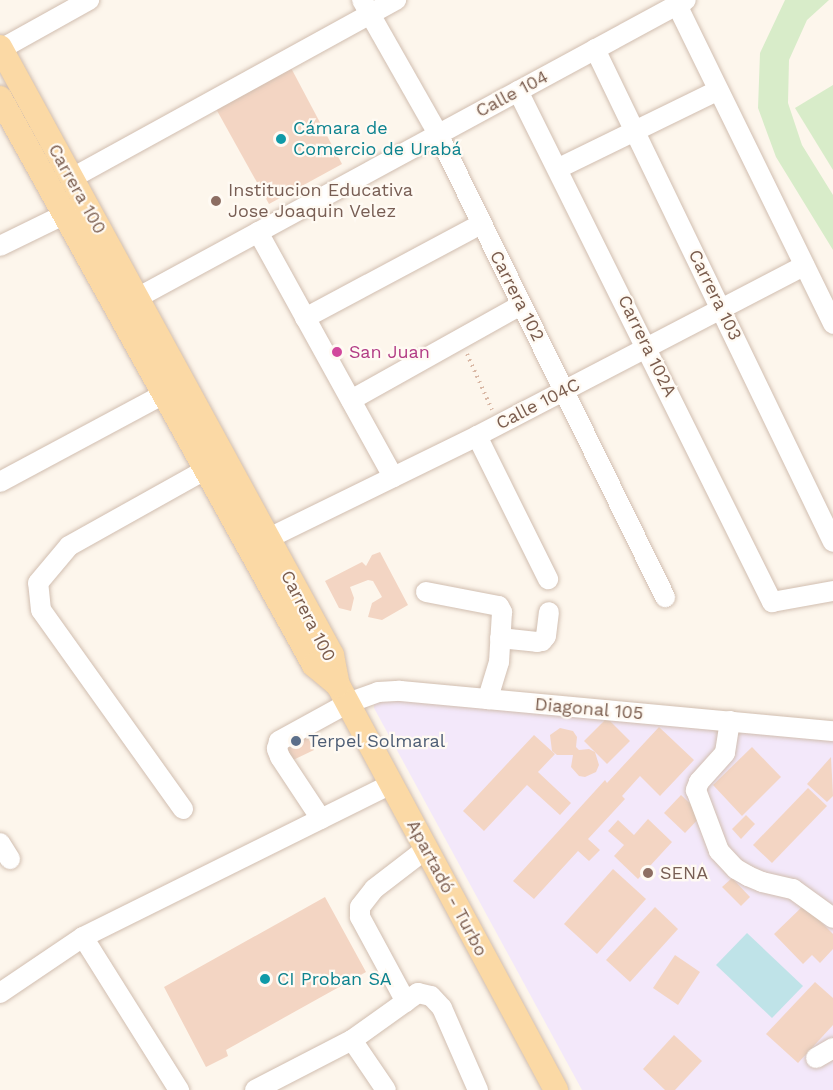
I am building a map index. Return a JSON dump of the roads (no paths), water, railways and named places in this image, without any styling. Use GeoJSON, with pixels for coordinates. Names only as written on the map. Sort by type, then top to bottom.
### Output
{"type":"FeatureCollection","features":[{"type":"Feature","properties":{"kind":"main road","name":"Carrera 100"},"geometry":{"type":"LineString","coordinates":[[1,48],[86,204],[162,395],[314,665],[343,694]]}},
{"type":"Feature","properties":{"kind":"main road","name":"Carrera 100"},"geometry":{"type":"LineString","coordinates":[[0,98],[64,214],[184,384],[332,655],[343,694]]}},
{"type":"Feature","properties":{"kind":"main road","name":"Apartadó - Turbo"},"geometry":{"type":"LineString","coordinates":[[343,694],[549,1088]]}},
{"type":"Feature","properties":{"kind":"street"},"geometry":{"type":"LineString","coordinates":[[1,48],[89,0]]}},
{"type":"Feature","properties":{"kind":"street"},"geometry":{"type":"LineString","coordinates":[[72,178],[366,8],[396,0]]}},
{"type":"Feature","properties":{"kind":"street"},"geometry":{"type":"LineString","coordinates":[[681,3],[717,91],[833,324]]}},
{"type":"Feature","properties":{"kind":"street","name":"Calle 104"},"geometry":{"type":"LineString","coordinates":[[127,303],[681,3]]}},
{"type":"Feature","properties":{"kind":"street","name":"Carrera 102"},"geometry":{"type":"LineString","coordinates":[[366,8],[438,134],[665,597]]}},
{"type":"Feature","properties":{"kind":"street","name":"Carrera 103"},"geometry":{"type":"LineString","coordinates":[[595,49],[833,542]]}},
{"type":"Feature","properties":{"kind":"street","name":"Carrera 102A"},"geometry":{"type":"LineString","coordinates":[[518,91],[648,347],[772,602],[833,591]]}},
{"type":"Feature","properties":{"kind":"street"},"geometry":{"type":"LineString","coordinates":[[559,168],[717,91]]}},
{"type":"Feature","properties":{"kind":"street"},"geometry":{"type":"LineString","coordinates":[[0,246],[86,204]]}},
{"type":"Feature","properties":{"kind":"street"},"geometry":{"type":"LineString","coordinates":[[305,318],[481,224]]}},
{"type":"Feature","properties":{"kind":"street"},"geometry":{"type":"LineString","coordinates":[[258,232],[393,477]]}},
{"type":"Feature","properties":{"kind":"street","name":"Calle 104C"},"geometry":{"type":"LineString","coordinates":[[268,538],[477,436],[804,266]]}},
{"type":"Feature","properties":{"kind":"street"},"geometry":{"type":"LineString","coordinates":[[351,400],[521,305]]}},
{"type":"Feature","properties":{"kind":"street"},"geometry":{"type":"LineString","coordinates":[[0,482],[184,384]]}},
{"type":"Feature","properties":{"kind":"street"},"geometry":{"type":"LineString","coordinates":[[477,436],[548,579]]}},
{"type":"Feature","properties":{"kind":"street"},"geometry":{"type":"LineString","coordinates":[[183,809],[41,610],[38,583],[48,567],[69,546],[205,470]]}},
{"type":"Feature","properties":{"kind":"street"},"geometry":{"type":"LineString","coordinates":[[426,592],[500,606],[502,612],[499,662],[488,699]]}},
{"type":"Feature","properties":{"kind":"street"},"geometry":{"type":"LineString","coordinates":[[500,638],[537,642],[542,640],[546,636],[549,612]]}},
{"type":"Feature","properties":{"kind":"street","name":"Diagonal 105"},"geometry":{"type":"LineString","coordinates":[[321,819],[276,748],[279,741],[287,734],[343,694],[399,691],[833,731]]}},
{"type":"Feature","properties":{"kind":"street"},"geometry":{"type":"LineString","coordinates":[[729,721],[725,753],[699,782],[696,790],[719,851],[736,869],[762,882],[793,889],[833,918]]}},
{"type":"Feature","properties":{"kind":"street"},"geometry":{"type":"LineString","coordinates":[[0,993],[83,937],[391,784]]}},
{"type":"Feature","properties":{"kind":"street"},"geometry":{"type":"LineString","coordinates":[[406,1002],[360,917],[360,907],[374,889],[426,849]]}},
{"type":"Feature","properties":{"kind":"street"},"geometry":{"type":"LineString","coordinates":[[83,937],[178,1090]]}},
{"type":"Feature","properties":{"kind":"street"},"geometry":{"type":"LineString","coordinates":[[255,1090],[352,1040],[418,993],[431,996],[442,1008],[478,1090]]}},
{"type":"Feature","properties":{"kind":"street"},"geometry":{"type":"LineString","coordinates":[[352,1040],[386,1090]]}},
{"type":"Feature","properties":{"kind":"water"},"geometry":{"type":"Polygon","coordinates":[[[747,933],[803,986],[772,1018],[716,965],[747,933]]]}},
{"type":"Feature","properties":{"kind":"place","name":"Cámara de Comercio de Urabá"},"geometry":{"type":"Point","coordinates":[281,139]}},
{"type":"Feature","properties":{"kind":"place","name":"Institucion Educativa Jose Joaquin Velez"},"geometry":{"type":"Point","coordinates":[216,201]}},
{"type":"Feature","properties":{"kind":"place","name":"San Juan"},"geometry":{"type":"Point","coordinates":[337,352]}},
{"type":"Feature","properties":{"kind":"place","name":"Terpel Solmaral"},"geometry":{"type":"Point","coordinates":[296,741]}},
{"type":"Feature","properties":{"kind":"place","name":"SENA"},"geometry":{"type":"Point","coordinates":[648,873]}},
{"type":"Feature","properties":{"kind":"place","name":"CI Proban SA"},"geometry":{"type":"Point","coordinates":[265,979]}}]}
